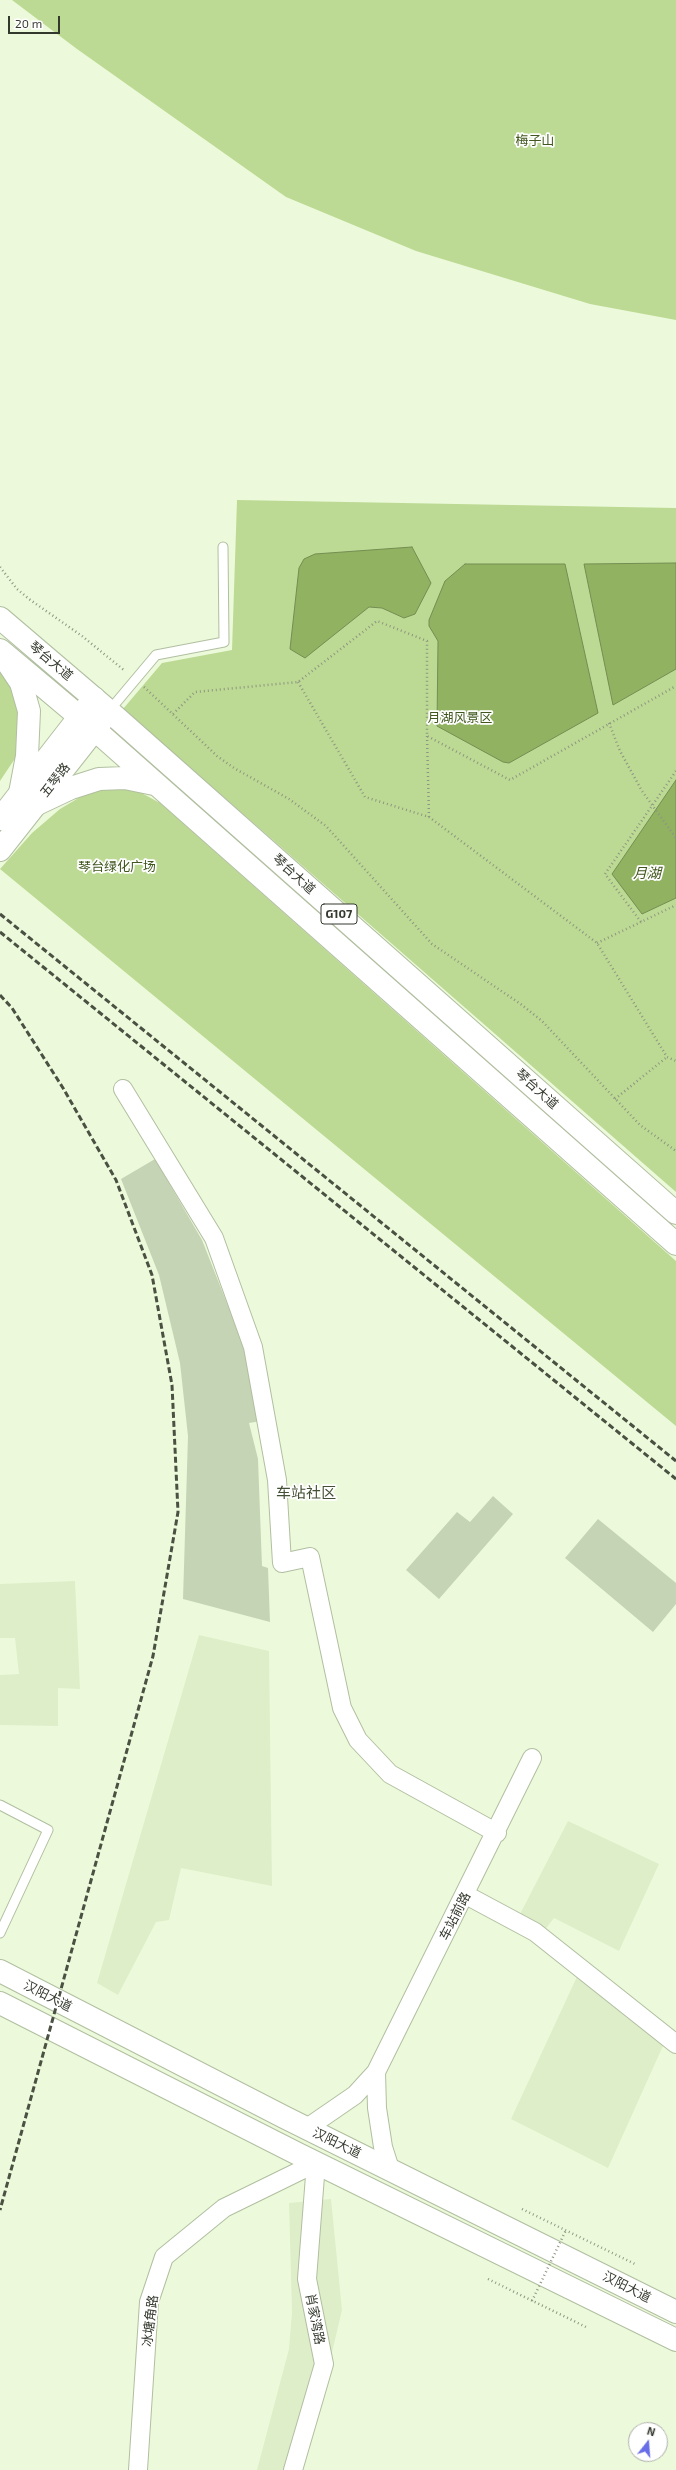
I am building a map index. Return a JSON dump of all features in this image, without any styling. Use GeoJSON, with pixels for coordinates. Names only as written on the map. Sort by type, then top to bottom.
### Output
{"type":"FeatureCollection","features":[{"type":"Feature","properties":{"kind":"main road","name":"琴台大道"},"geometry":{"type":"LineString","coordinates":[[0,618],[102,704],[676,1213]]}},
{"type":"Feature","properties":{"kind":"main road","name":"琴台大道"},"geometry":{"type":"LineString","coordinates":[[0,650],[87,723],[676,1244]]}},
{"type":"Feature","properties":{"kind":"main road"},"geometry":{"type":"LineString","coordinates":[[0,653],[21,683],[29,711],[26,763],[28,799],[100,779],[125,778],[155,784]]}},
{"type":"Feature","properties":{"kind":"main road","name":"五琴路"},"geometry":{"type":"LineString","coordinates":[[0,850],[28,799],[102,704]]}},
{"type":"Feature","properties":{"kind":"main road","name":"五琴路"},"geometry":{"type":"LineString","coordinates":[[0,819],[28,799]]}},
{"type":"Feature","properties":{"kind":"main road","name":"汉阳大道"},"geometry":{"type":"LineString","coordinates":[[0,1971],[307,2128],[676,2312]]}},
{"type":"Feature","properties":{"kind":"main road","name":"汉阳大道"},"geometry":{"type":"LineString","coordinates":[[0,2003],[316,2163],[676,2340]]}},
{"type":"Feature","properties":{"kind":"street"},"geometry":{"type":"LineString","coordinates":[[123,1089],[202,1217],[217,1245],[253,1347],[277,1480],[282,1563],[310,1558],[342,1708],[358,1740],[390,1774],[497,1833]]}},
{"type":"Feature","properties":{"kind":"street","name":"车站前路"},"geometry":{"type":"LineString","coordinates":[[376,2072],[497,1833],[532,1758]]}},
{"type":"Feature","properties":{"kind":"street"},"geometry":{"type":"LineString","coordinates":[[466,1895],[535,1932],[676,2044]]}},
{"type":"Feature","properties":{"kind":"street"},"geometry":{"type":"LineString","coordinates":[[307,2128],[355,2095],[376,2072]]}},
{"type":"Feature","properties":{"kind":"street"},"geometry":{"type":"LineString","coordinates":[[376,2072],[377,2108],[383,2147],[390,2169]]}},
{"type":"Feature","properties":{"kind":"street","name":"冰塘角路"},"geometry":{"type":"LineString","coordinates":[[138,2470],[149,2302],[164,2257],[224,2208],[316,2163]]}},
{"type":"Feature","properties":{"kind":"street","name":"肖家湾路"},"geometry":{"type":"LineString","coordinates":[[293,2470],[324,2364],[307,2279],[316,2163]]}},
{"type":"Feature","properties":{"kind":"lane"},"geometry":{"type":"LineString","coordinates":[[102,704],[136,680],[156,655],[224,642],[223,548]]}},
{"type":"Feature","properties":{"kind":"lane"},"geometry":{"type":"LineString","coordinates":[[0,1805],[48,1830],[0,1933]]}},
{"type":"Feature","properties":{"kind":"path"},"geometry":{"type":"LineString","coordinates":[[0,567],[23,594],[82,636],[136,680],[226,762],[289,799],[326,826],[432,944],[542,1021],[614,1100],[649,1132],[676,1151]]}},
{"type":"Feature","properties":{"kind":"path"},"geometry":{"type":"LineString","coordinates":[[173,714],[195,692],[298,682],[377,621],[427,641],[429,816]]}},
{"type":"Feature","properties":{"kind":"path"},"geometry":{"type":"LineString","coordinates":[[298,682],[365,797],[429,816],[596,943],[667,1057],[676,1060]]}},
{"type":"Feature","properties":{"kind":"path"},"geometry":{"type":"LineString","coordinates":[[427,736],[510,780],[676,686]]}},
{"type":"Feature","properties":{"kind":"path"},"geometry":{"type":"LineString","coordinates":[[609,723],[620,751],[652,806],[676,838]]}},
{"type":"Feature","properties":{"kind":"path"},"geometry":{"type":"LineString","coordinates":[[641,922],[605,874],[676,771]]}},
{"type":"Feature","properties":{"kind":"path"},"geometry":{"type":"LineString","coordinates":[[596,943],[676,904]]}},
{"type":"Feature","properties":{"kind":"path"},"geometry":{"type":"LineString","coordinates":[[614,1100],[667,1057]]}},
{"type":"Feature","properties":{"kind":"path"},"geometry":{"type":"LineString","coordinates":[[522,2209],[638,2265]]}},
{"type":"Feature","properties":{"kind":"path"},"geometry":{"type":"LineString","coordinates":[[532,2301],[566,2230]]}},
{"type":"Feature","properties":{"kind":"path"},"geometry":{"type":"LineString","coordinates":[[488,2279],[588,2328]]}},
{"type":"Feature","properties":{"kind":"shaded area"},"geometry":{"type":"Polygon","coordinates":[[[75,1581],[80,1689],[58,1688],[58,1726],[0,1725],[0,1675],[19,1674],[15,1638],[0,1638],[0,1584],[75,1581]]]}},
{"type":"Feature","properties":{"kind":"shaded area"},"geometry":{"type":"Polygon","coordinates":[[[199,1635],[269,1651],[272,1886],[181,1868],[169,1920],[156,1922],[118,1995],[97,1983],[199,1635]]]}},
{"type":"Feature","properties":{"kind":"shaded area"},"geometry":{"type":"Polygon","coordinates":[[[568,1821],[659,1864],[619,1951],[554,1918],[544,1931],[518,1918],[568,1821]]]}},
{"type":"Feature","properties":{"kind":"shaded area"},"geometry":{"type":"Polygon","coordinates":[[[581,1968],[667,2037],[608,2168],[511,2119],[581,1968]]]}},
{"type":"Feature","properties":{"kind":"shaded area"},"geometry":{"type":"Polygon","coordinates":[[[331,2199],[342,2310],[312,2437],[300,2470],[257,2470],[289,2349],[292,2312],[289,2203],[331,2199]]]}},
{"type":"Feature","properties":{"kind":"green space","name":"梅子山"},"geometry":{"type":"Polygon","coordinates":[[[12,0],[676,0],[676,320],[590,304],[416,251],[286,197],[77,49],[12,0]]]}},
{"type":"Feature","properties":{"kind":"green space","name":"月湖风景区"},"geometry":{"type":"Polygon","coordinates":[[[237,500],[676,508],[676,1192],[123,709],[162,663],[232,650],[237,500]]]}},
{"type":"Feature","properties":{"kind":"green space"},"geometry":{"type":"Polygon","coordinates":[[[0,666],[7,674],[21,713],[16,757],[0,781],[0,666]]]}},
{"type":"Feature","properties":{"kind":"green space","name":"琴台绿化广场"},"geometry":{"type":"Polygon","coordinates":[[[108,787],[136,790],[160,803],[676,1261],[676,1426],[0,869],[32,833],[60,809],[87,793],[108,787]]]}},
{"type":"Feature","properties":{"kind":"water"},"geometry":{"type":"Polygon","coordinates":[[[412,547],[431,583],[415,614],[404,618],[382,608],[369,607],[305,658],[290,649],[299,568],[304,559],[315,554],[412,547]]]}},
{"type":"Feature","properties":{"kind":"water"},"geometry":{"type":"Polygon","coordinates":[[[676,563],[676,669],[613,705],[584,564],[676,563]]]}},
{"type":"Feature","properties":{"kind":"water"},"geometry":{"type":"Polygon","coordinates":[[[465,564],[565,564],[598,713],[509,763],[503,762],[437,726],[438,641],[429,626],[429,620],[445,581],[465,564]]]}},
{"type":"Feature","properties":{"kind":"water","name":"月湖"},"geometry":{"type":"Polygon","coordinates":[[[676,780],[676,898],[642,914],[612,874],[676,780]]]}},
{"type":"Feature","properties":{"kind":"building"},"geometry":{"type":"Polygon","coordinates":[[[155,1159],[202,1240],[247,1354],[261,1421],[249,1423],[258,1459],[262,1566],[268,1568],[270,1622],[183,1599],[188,1436],[180,1363],[159,1275],[121,1179],[155,1159]]]}},
{"type":"Feature","properties":{"kind":"building"},"geometry":{"type":"Polygon","coordinates":[[[493,1496],[513,1514],[439,1599],[406,1570],[457,1512],[470,1522],[493,1496]]]}},
{"type":"Feature","properties":{"kind":"building"},"geometry":{"type":"Polygon","coordinates":[[[598,1519],[676,1583],[676,1604],[653,1632],[565,1558],[598,1519]]]}},
{"type":"Feature","properties":{"kind":"railway"},"geometry":{"type":"LineString","coordinates":[[0,914],[676,1461]]}},
{"type":"Feature","properties":{"kind":"railway"},"geometry":{"type":"LineString","coordinates":[[0,932],[676,1479]]}},
{"type":"Feature","properties":{"kind":"railway"},"geometry":{"type":"LineString","coordinates":[[0,995],[12,1008],[63,1088],[116,1180],[152,1275],[172,1385],[178,1512],[153,1656],[0,2210]]}},
{"type":"Feature","properties":{"kind":"district","name":"车站社区"},"geometry":{"type":"Point","coordinates":[306,1493]}}]}
